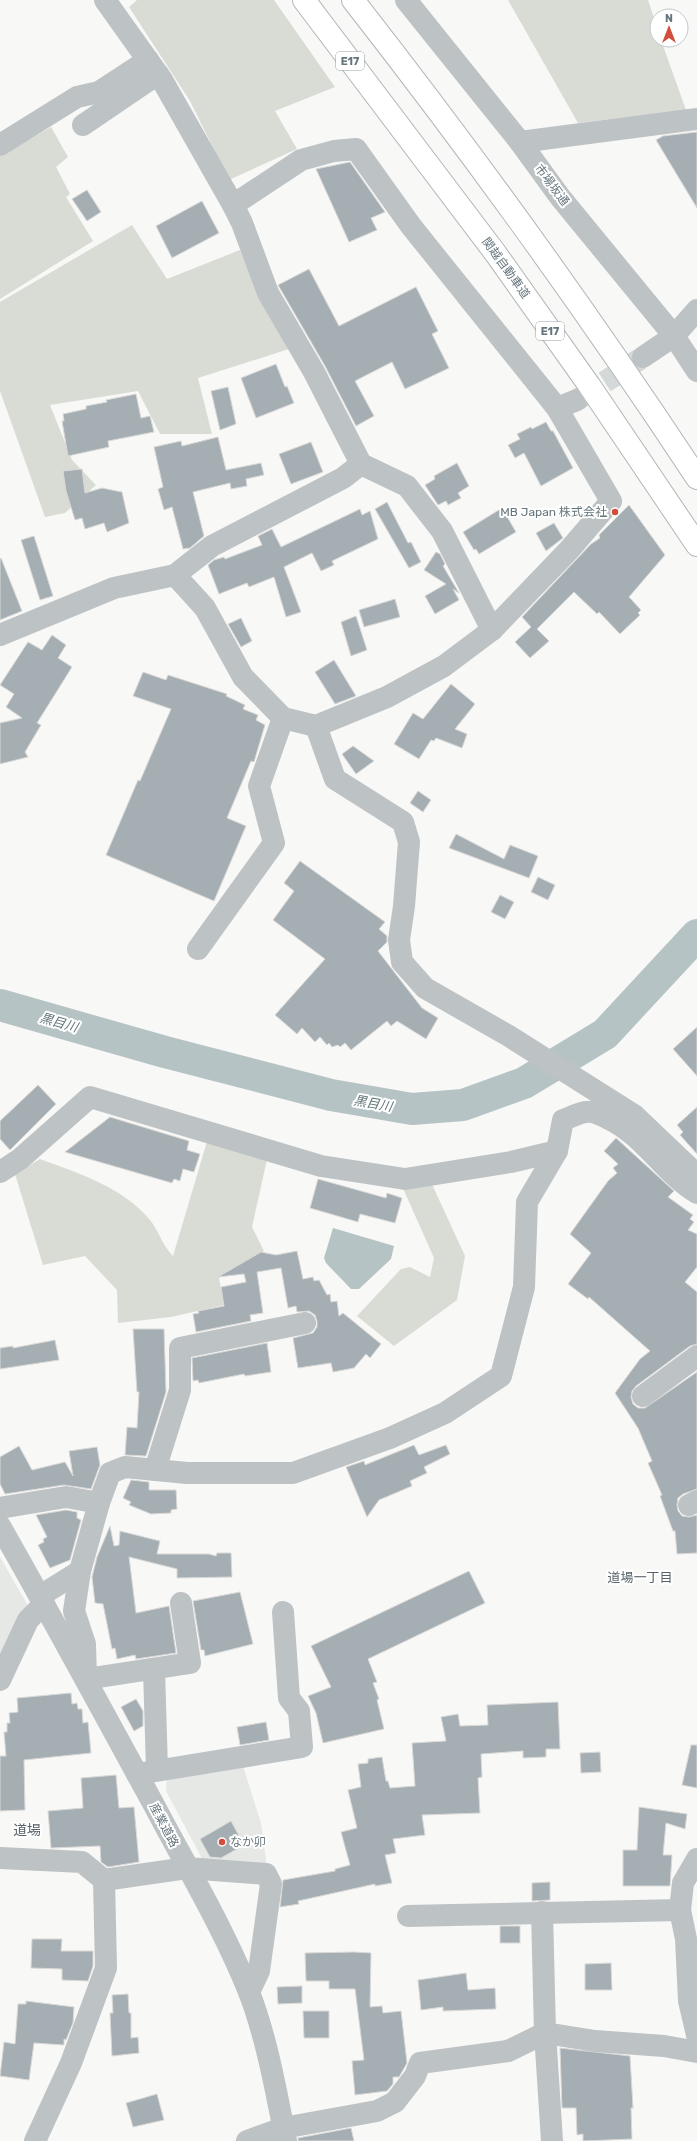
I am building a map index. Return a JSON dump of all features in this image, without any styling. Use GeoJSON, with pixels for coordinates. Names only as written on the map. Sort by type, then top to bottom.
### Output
{"type":"FeatureCollection","features":[{"type":"Feature","properties":{"kind":"highway","name":"関越自動車道"},"geometry":{"type":"LineString","coordinates":[[304,0],[496,254],[588,385],[697,545]]}},
{"type":"Feature","properties":{"kind":"highway"},"geometry":{"type":"LineString","coordinates":[[353,0],[436,106],[610,347],[697,478]]}},
{"type":"Feature","properties":{"kind":"street"},"geometry":{"type":"LineString","coordinates":[[105,0],[153,67],[233,205],[242,223],[268,293],[314,372],[361,464],[407,486],[442,531],[492,630]]}},
{"type":"Feature","properties":{"kind":"street","name":"市場坂通"},"geometry":{"type":"LineString","coordinates":[[406,0],[520,142],[560,197],[674,336],[697,371]]}},
{"type":"Feature","properties":{"kind":"street"},"geometry":{"type":"LineString","coordinates":[[83,125],[153,67]]}},
{"type":"Feature","properties":{"kind":"street"},"geometry":{"type":"LineString","coordinates":[[0,145],[77,97],[99,92],[153,67]]}},
{"type":"Feature","properties":{"kind":"street"},"geometry":{"type":"LineString","coordinates":[[520,142],[697,119]]}},
{"type":"Feature","properties":{"kind":"street"},"geometry":{"type":"LineString","coordinates":[[175,575],[206,608],[243,677],[283,718],[316,726],[394,694],[444,666],[492,630],[569,550],[611,501],[557,408],[411,226],[356,149],[334,151],[301,160],[233,205]]}},
{"type":"Feature","properties":{"kind":"street"},"geometry":{"type":"LineString","coordinates":[[643,357],[674,336],[697,310]]}},
{"type":"Feature","properties":{"kind":"street"},"geometry":{"type":"LineString","coordinates":[[557,408],[577,400]]}},
{"type":"Feature","properties":{"kind":"street"},"geometry":{"type":"LineString","coordinates":[[0,635],[114,588],[175,575],[212,546],[343,478],[361,464]]}},
{"type":"Feature","properties":{"kind":"street"},"geometry":{"type":"LineString","coordinates":[[198,949],[274,843],[259,786],[283,718]]}},
{"type":"Feature","properties":{"kind":"street"},"geometry":{"type":"LineString","coordinates":[[316,726],[334,779],[403,822],[409,842],[404,906],[399,940],[402,962],[425,988],[509,1036],[634,1115],[696,1174],[697,1178]]}},
{"type":"Feature","properties":{"kind":"street"},"geometry":{"type":"LineString","coordinates":[[0,1172],[20,1159],[90,1097],[321,1166],[405,1179],[511,1162],[557,1151]]}},
{"type":"Feature","properties":{"kind":"street"},"geometry":{"type":"LineString","coordinates":[[181,1603],[190,1663],[86,1679],[85,1644],[74,1611],[80,1571],[99,1503],[110,1473],[125,1468],[187,1473],[293,1473],[390,1438],[445,1413],[501,1376],[524,1287],[527,1202],[557,1151],[563,1120],[587,1112],[600,1115],[623,1125],[639,1138],[685,1186],[697,1193]]}},
{"type":"Feature","properties":{"kind":"street"},"geometry":{"type":"LineString","coordinates":[[155,1470],[180,1390],[180,1348],[305,1323]]}},
{"type":"Feature","properties":{"kind":"street"},"geometry":{"type":"LineString","coordinates":[[643,1396],[697,1356]]}},
{"type":"Feature","properties":{"kind":"street"},"geometry":{"type":"LineString","coordinates":[[0,1508],[66,1497],[99,1503]]}},
{"type":"Feature","properties":{"kind":"street","name":"産業道路"},"geometry":{"type":"LineString","coordinates":[[0,1526],[86,1679],[146,1772],[187,1868],[249,1992],[262,2036],[284,2135]]}},
{"type":"Feature","properties":{"kind":"street"},"geometry":{"type":"LineString","coordinates":[[0,1680],[28,1620],[42,1600],[80,1571]]}},
{"type":"Feature","properties":{"kind":"street"},"geometry":{"type":"LineString","coordinates":[[154,1669],[146,1772],[302,1748],[299,1711],[290,1698],[283,1612]]}},
{"type":"Feature","properties":{"kind":"street"},"geometry":{"type":"LineString","coordinates":[[0,1858],[82,1862],[104,1880],[187,1868],[266,1874],[272,1884],[259,1971],[249,1992]]}},
{"type":"Feature","properties":{"kind":"street"},"geometry":{"type":"LineString","coordinates":[[697,1859],[683,1883],[680,1910],[686,1939],[689,2001],[697,2035]]}},
{"type":"Feature","properties":{"kind":"street"},"geometry":{"type":"LineString","coordinates":[[35,2141],[71,2063],[106,1968],[104,1880]]}},
{"type":"Feature","properties":{"kind":"street"},"geometry":{"type":"LineString","coordinates":[[408,1916],[680,1910]]}},
{"type":"Feature","properties":{"kind":"street"},"geometry":{"type":"LineString","coordinates":[[542,1912],[545,2033],[552,2141]]}},
{"type":"Feature","properties":{"kind":"street"},"geometry":{"type":"LineString","coordinates":[[247,2141],[284,2135],[377,2111],[395,2102],[415,2076],[420,2063],[508,2051],[545,2033],[595,2042],[664,2046],[697,2052]]}},
{"type":"Feature","properties":{"kind":"shaded area"},"geometry":{"type":"Polygon","coordinates":[[[137,0],[274,0],[335,87],[275,111],[297,149],[229,180],[190,101],[129,7],[137,0]]]}},
{"type":"Feature","properties":{"kind":"shaded area"},"geometry":{"type":"Polygon","coordinates":[[[508,0],[648,0],[651,8],[649,8],[649,48],[664,48],[686,110],[578,123],[508,0]]]}},
{"type":"Feature","properties":{"kind":"shaded area"},"geometry":{"type":"Polygon","coordinates":[[[51,127],[68,157],[56,167],[70,194],[66,197],[93,241],[0,299],[0,156],[51,127]]]}},
{"type":"Feature","properties":{"kind":"shaded area"},"geometry":{"type":"Polygon","coordinates":[[[132,225],[167,279],[240,250],[289,349],[198,378],[212,434],[160,434],[138,391],[50,405],[72,460],[96,485],[65,513],[45,517],[0,391],[0,302],[132,225]]]}},
{"type":"Feature","properties":{"kind":"shaded area"},"geometry":{"type":"Polygon","coordinates":[[[208,1138],[268,1155],[252,1227],[264,1251],[219,1278],[224,1305],[171,1317],[118,1323],[117,1290],[85,1256],[43,1265],[15,1174],[40,1159],[99,1182],[139,1208],[153,1224],[173,1256],[208,1138]]]}},
{"type":"Feature","properties":{"kind":"shaded area"},"geometry":{"type":"Polygon","coordinates":[[[430,1180],[465,1256],[457,1300],[394,1346],[357,1316],[401,1269],[410,1267],[430,1277],[434,1258],[402,1186],[430,1180]]]}},
{"type":"Feature","properties":{"kind":"shaded area"},"geometry":{"type":"Polygon","coordinates":[[[333,1228],[394,1246],[391,1259],[359,1289],[351,1289],[326,1263],[324,1258],[333,1228]]]}},
{"type":"Feature","properties":{"kind":"shaded area"},"geometry":{"type":"Polygon","coordinates":[[[0,1557],[27,1604],[28,1613],[0,1670],[0,1557]]]}},
{"type":"Feature","properties":{"kind":"shaded area"},"geometry":{"type":"Polygon","coordinates":[[[242,1763],[261,1823],[267,1868],[207,1868],[166,1791],[167,1777],[242,1763]]]}},
{"type":"Feature","properties":{"kind":"building"},"geometry":{"type":"Polygon","coordinates":[[[697,132],[697,208],[656,140],[663,136],[697,132]]]}},
{"type":"Feature","properties":{"kind":"building"},"geometry":{"type":"Polygon","coordinates":[[[350,162],[385,212],[371,218],[377,230],[349,242],[316,169],[350,162]]]}},
{"type":"Feature","properties":{"kind":"building"},"geometry":{"type":"Polygon","coordinates":[[[87,190],[101,212],[87,221],[72,199],[87,190]]]}},
{"type":"Feature","properties":{"kind":"building"},"geometry":{"type":"Polygon","coordinates":[[[202,201],[219,233],[172,258],[156,226],[202,201]]]}},
{"type":"Feature","properties":{"kind":"building"},"geometry":{"type":"Polygon","coordinates":[[[309,269],[339,326],[416,287],[438,331],[432,334],[449,368],[405,389],[392,362],[355,381],[374,416],[356,426],[325,366],[278,285],[309,269]]]}},
{"type":"Feature","properties":{"kind":"building"},"geometry":{"type":"Polygon","coordinates":[[[276,364],[285,387],[287,386],[294,403],[256,418],[241,378],[276,364]]]}},
{"type":"Feature","properties":{"kind":"building"},"geometry":{"type":"Polygon","coordinates":[[[228,387],[236,424],[220,430],[211,391],[228,387]]]}},
{"type":"Feature","properties":{"kind":"building"},"geometry":{"type":"Polygon","coordinates":[[[136,394],[141,418],[150,416],[154,432],[108,441],[109,447],[68,456],[62,421],[64,421],[63,414],[86,409],[86,406],[107,402],[106,400],[136,394]]]}},
{"type":"Feature","properties":{"kind":"building"},"geometry":{"type":"Polygon","coordinates":[[[546,422],[551,431],[553,431],[573,468],[541,486],[524,453],[515,458],[508,445],[520,439],[517,434],[546,422]]]}},
{"type":"Feature","properties":{"kind":"building"},"geometry":{"type":"Polygon","coordinates":[[[218,437],[226,470],[261,463],[264,475],[246,479],[247,486],[231,489],[230,483],[193,492],[204,536],[190,548],[183,549],[172,507],[164,510],[158,489],[163,487],[154,447],[181,441],[182,446],[218,437]]]}},
{"type":"Feature","properties":{"kind":"building"},"geometry":{"type":"Polygon","coordinates":[[[311,442],[323,472],[291,484],[279,454],[311,442]]]}},
{"type":"Feature","properties":{"kind":"building"},"geometry":{"type":"Polygon","coordinates":[[[457,463],[469,486],[458,493],[461,498],[448,505],[446,501],[438,505],[425,485],[435,479],[434,476],[457,463]]]}},
{"type":"Feature","properties":{"kind":"building"},"geometry":{"type":"Polygon","coordinates":[[[82,469],[85,493],[102,488],[122,492],[129,523],[107,532],[104,523],[85,529],[82,518],[75,520],[66,491],[63,471],[82,469]]]}},
{"type":"Feature","properties":{"kind":"building"},"geometry":{"type":"Polygon","coordinates":[[[387,502],[408,543],[411,542],[421,562],[409,568],[375,509],[387,502]]]}},
{"type":"Feature","properties":{"kind":"building"},"geometry":{"type":"Polygon","coordinates":[[[629,505],[665,555],[629,597],[641,610],[638,613],[640,615],[620,634],[599,612],[597,614],[574,592],[537,629],[549,641],[530,658],[515,642],[531,627],[522,617],[591,544],[600,538],[599,535],[629,505]]]}},
{"type":"Feature","properties":{"kind":"building"},"geometry":{"type":"Polygon","coordinates":[[[502,508],[516,532],[479,554],[476,549],[474,550],[463,532],[502,508]]]}},
{"type":"Feature","properties":{"kind":"building"},"geometry":{"type":"Polygon","coordinates":[[[360,509],[362,515],[370,511],[378,539],[332,561],[334,565],[321,571],[312,553],[284,567],[301,612],[286,617],[274,577],[249,587],[247,583],[219,594],[208,565],[214,560],[224,557],[225,559],[262,545],[258,536],[272,529],[281,547],[360,509]]]}},
{"type":"Feature","properties":{"kind":"building"},"geometry":{"type":"Polygon","coordinates":[[[554,523],[563,538],[546,551],[536,533],[554,523]]]}},
{"type":"Feature","properties":{"kind":"building"},"geometry":{"type":"Polygon","coordinates":[[[34,536],[53,596],[40,600],[21,540],[34,536]]]}},
{"type":"Feature","properties":{"kind":"building"},"geometry":{"type":"Polygon","coordinates":[[[436,552],[440,554],[445,564],[443,566],[459,593],[453,589],[459,600],[435,614],[425,596],[446,584],[424,570],[436,552]]]}},
{"type":"Feature","properties":{"kind":"building"},"geometry":{"type":"Polygon","coordinates":[[[1,558],[22,611],[0,620],[0,559],[1,558]]]}},
{"type":"Feature","properties":{"kind":"building"},"geometry":{"type":"Polygon","coordinates":[[[395,599],[400,617],[364,627],[359,610],[395,599]]]}},
{"type":"Feature","properties":{"kind":"building"},"geometry":{"type":"Polygon","coordinates":[[[356,616],[367,650],[351,656],[341,622],[356,616]]]}},
{"type":"Feature","properties":{"kind":"building"},"geometry":{"type":"Polygon","coordinates":[[[241,618],[252,641],[241,647],[228,624],[241,618]]]}},
{"type":"Feature","properties":{"kind":"building"},"geometry":{"type":"Polygon","coordinates":[[[52,635],[66,645],[58,658],[72,667],[37,723],[41,725],[25,752],[28,757],[0,764],[0,723],[22,718],[6,707],[14,694],[0,685],[28,642],[42,650],[52,635]]]}},
{"type":"Feature","properties":{"kind":"building"},"geometry":{"type":"Polygon","coordinates":[[[334,660],[356,696],[335,704],[315,672],[334,660]]]}},
{"type":"Feature","properties":{"kind":"building"},"geometry":{"type":"Polygon","coordinates":[[[143,672],[166,680],[168,675],[227,694],[226,696],[245,705],[243,709],[258,715],[256,720],[265,725],[254,762],[251,761],[227,818],[246,826],[214,901],[106,855],[138,780],[140,781],[171,709],[133,696],[143,672]]]}},
{"type":"Feature","properties":{"kind":"building"},"geometry":{"type":"Polygon","coordinates":[[[451,684],[475,704],[455,729],[467,734],[462,748],[436,738],[434,741],[431,740],[419,759],[394,744],[413,713],[423,719],[451,684]]]}},
{"type":"Feature","properties":{"kind":"building"},"geometry":{"type":"Polygon","coordinates":[[[353,746],[374,761],[356,774],[342,754],[353,746]]]}},
{"type":"Feature","properties":{"kind":"building"},"geometry":{"type":"Polygon","coordinates":[[[418,791],[431,800],[423,812],[410,803],[418,791]]]}},
{"type":"Feature","properties":{"kind":"building"},"geometry":{"type":"Polygon","coordinates":[[[456,834],[504,859],[510,845],[538,856],[529,878],[449,848],[456,834]]]}},
{"type":"Feature","properties":{"kind":"building"},"geometry":{"type":"Polygon","coordinates":[[[300,861],[385,922],[379,929],[387,936],[387,942],[378,951],[422,1008],[438,1018],[426,1039],[397,1021],[391,1026],[387,1021],[351,1050],[345,1043],[340,1047],[338,1045],[332,1047],[329,1043],[327,1045],[320,1037],[315,1042],[302,1028],[297,1034],[275,1015],[325,959],[273,920],[294,891],[284,883],[300,861]]]}},
{"type":"Feature","properties":{"kind":"building"},"geometry":{"type":"Polygon","coordinates":[[[538,877],[555,885],[548,900],[531,892],[538,877]]]}},
{"type":"Feature","properties":{"kind":"building"},"geometry":{"type":"Polygon","coordinates":[[[500,895],[514,902],[505,919],[491,912],[500,895]]]}},
{"type":"Feature","properties":{"kind":"building"},"geometry":{"type":"Polygon","coordinates":[[[697,1027],[697,1076],[673,1049],[697,1027]]]}},
{"type":"Feature","properties":{"kind":"building"},"geometry":{"type":"Polygon","coordinates":[[[38,1085],[56,1104],[10,1150],[0,1139],[0,1121],[38,1085]]]}},
{"type":"Feature","properties":{"kind":"building"},"geometry":{"type":"Polygon","coordinates":[[[697,1107],[697,1154],[680,1135],[683,1132],[677,1125],[697,1107]]]}},
{"type":"Feature","properties":{"kind":"building"},"geometry":{"type":"Polygon","coordinates":[[[110,1117],[189,1141],[187,1150],[200,1154],[194,1172],[183,1169],[180,1181],[174,1179],[172,1183],[65,1152],[110,1117]]]}},
{"type":"Feature","properties":{"kind":"building"},"geometry":{"type":"Polygon","coordinates":[[[616,1138],[674,1191],[668,1197],[693,1215],[690,1219],[694,1222],[688,1230],[697,1234],[697,1267],[685,1282],[697,1292],[697,1344],[690,1346],[636,1386],[632,1391],[631,1397],[633,1404],[638,1408],[645,1408],[697,1372],[697,1489],[683,1494],[678,1498],[677,1505],[678,1511],[682,1516],[689,1517],[697,1515],[697,1553],[677,1554],[675,1531],[673,1531],[660,1496],[662,1495],[648,1463],[652,1461],[638,1428],[615,1393],[640,1359],[650,1351],[589,1297],[588,1299],[568,1284],[591,1253],[570,1234],[608,1181],[617,1173],[613,1168],[618,1164],[604,1151],[616,1138]]]}},
{"type":"Feature","properties":{"kind":"building"},"geometry":{"type":"Polygon","coordinates":[[[318,1179],[386,1198],[387,1193],[402,1198],[395,1223],[360,1214],[358,1222],[310,1208],[318,1179]]]}},
{"type":"Feature","properties":{"kind":"building"},"geometry":{"type":"Polygon","coordinates":[[[297,1251],[303,1279],[313,1277],[314,1281],[319,1280],[327,1295],[330,1294],[331,1302],[337,1301],[339,1316],[343,1313],[381,1344],[370,1358],[366,1354],[354,1368],[333,1372],[331,1363],[298,1368],[293,1338],[313,1333],[317,1327],[317,1321],[315,1315],[309,1311],[297,1312],[296,1306],[288,1308],[281,1268],[257,1272],[263,1313],[250,1315],[251,1321],[196,1332],[193,1314],[199,1313],[198,1311],[224,1306],[221,1287],[246,1282],[244,1274],[218,1277],[261,1252],[276,1255],[297,1251]]]}},
{"type":"Feature","properties":{"kind":"building"},"geometry":{"type":"Polygon","coordinates":[[[133,1329],[164,1329],[166,1392],[146,1456],[125,1455],[127,1427],[137,1428],[139,1392],[137,1392],[133,1329]]]}},
{"type":"Feature","properties":{"kind":"building"},"geometry":{"type":"Polygon","coordinates":[[[55,1340],[59,1360],[0,1369],[0,1348],[13,1346],[13,1348],[55,1340]]]}},
{"type":"Feature","properties":{"kind":"building"},"geometry":{"type":"Polygon","coordinates":[[[267,1343],[271,1372],[245,1376],[244,1374],[199,1383],[198,1380],[193,1381],[192,1358],[267,1343]]]}},
{"type":"Feature","properties":{"kind":"building"},"geometry":{"type":"Polygon","coordinates":[[[414,1445],[419,1455],[446,1445],[450,1454],[424,1467],[427,1473],[410,1481],[412,1486],[379,1500],[367,1517],[346,1467],[364,1461],[365,1465],[414,1445]]]}},
{"type":"Feature","properties":{"kind":"building"},"geometry":{"type":"Polygon","coordinates":[[[19,1446],[32,1470],[65,1462],[73,1476],[69,1451],[97,1447],[100,1465],[91,1489],[64,1485],[5,1494],[0,1484],[0,1457],[19,1446]]]}},
{"type":"Feature","properties":{"kind":"building"},"geometry":{"type":"Polygon","coordinates":[[[131,1480],[149,1482],[149,1490],[176,1490],[177,1509],[171,1510],[171,1513],[151,1514],[129,1505],[131,1502],[123,1498],[131,1480]]]}},
{"type":"Feature","properties":{"kind":"building"},"geometry":{"type":"Polygon","coordinates":[[[66,1510],[77,1512],[77,1518],[81,1520],[70,1560],[50,1568],[38,1545],[44,1542],[43,1539],[47,1537],[36,1515],[66,1510]]]}},
{"type":"Feature","properties":{"kind":"building"},"geometry":{"type":"Polygon","coordinates":[[[110,1526],[114,1546],[119,1545],[120,1531],[160,1541],[157,1554],[209,1554],[216,1556],[217,1553],[231,1553],[232,1577],[177,1578],[177,1569],[129,1557],[136,1613],[169,1606],[176,1653],[136,1659],[135,1655],[117,1659],[115,1648],[112,1649],[103,1604],[95,1603],[92,1577],[97,1557],[110,1526]]]}},
{"type":"Feature","properties":{"kind":"building"},"geometry":{"type":"Polygon","coordinates":[[[469,1571],[485,1603],[368,1659],[377,1682],[373,1683],[379,1699],[377,1700],[384,1729],[323,1743],[316,1713],[308,1696],[331,1687],[311,1646],[469,1571]]]}},
{"type":"Feature","properties":{"kind":"building"},"geometry":{"type":"Polygon","coordinates":[[[240,1592],[253,1644],[205,1656],[204,1650],[201,1650],[193,1601],[240,1592]]]}},
{"type":"Feature","properties":{"kind":"building"},"geometry":{"type":"Polygon","coordinates":[[[71,1693],[72,1704],[77,1703],[78,1709],[82,1709],[83,1723],[88,1722],[91,1753],[24,1760],[25,1810],[0,1811],[0,1756],[6,1756],[4,1732],[7,1732],[7,1723],[10,1723],[9,1713],[18,1712],[17,1698],[71,1693]]]}},
{"type":"Feature","properties":{"kind":"building"},"geometry":{"type":"Polygon","coordinates":[[[136,1699],[143,1711],[143,1726],[134,1731],[121,1707],[136,1699]]]}},
{"type":"Feature","properties":{"kind":"building"},"geometry":{"type":"Polygon","coordinates":[[[558,1702],[560,1749],[546,1749],[546,1757],[523,1758],[523,1751],[481,1754],[482,1777],[478,1778],[480,1813],[422,1815],[425,1835],[393,1839],[396,1853],[385,1855],[392,1883],[375,1886],[375,1884],[298,1901],[299,1904],[280,1907],[283,1880],[335,1871],[335,1869],[350,1865],[341,1832],[357,1828],[348,1790],[361,1787],[358,1764],[368,1763],[368,1759],[382,1757],[386,1781],[388,1781],[390,1788],[415,1786],[412,1743],[446,1741],[441,1717],[458,1714],[460,1726],[488,1725],[487,1705],[558,1702]]]}},
{"type":"Feature","properties":{"kind":"building"},"geometry":{"type":"Polygon","coordinates":[[[266,1722],[269,1740],[240,1745],[237,1727],[266,1722]]]}},
{"type":"Feature","properties":{"kind":"building"},"geometry":{"type":"Polygon","coordinates":[[[691,1745],[697,1745],[697,1788],[682,1785],[691,1745]]]}},
{"type":"Feature","properties":{"kind":"building"},"geometry":{"type":"Polygon","coordinates":[[[600,1752],[601,1772],[581,1773],[580,1753],[600,1752]]]}},
{"type":"Feature","properties":{"kind":"building"},"geometry":{"type":"Polygon","coordinates":[[[116,1775],[119,1808],[134,1807],[139,1862],[108,1867],[101,1862],[100,1846],[51,1848],[48,1811],[83,1808],[81,1778],[116,1775]]]}},
{"type":"Feature","properties":{"kind":"building"},"geometry":{"type":"Polygon","coordinates":[[[639,1807],[687,1814],[685,1829],[666,1823],[663,1855],[672,1855],[670,1886],[623,1886],[623,1850],[637,1850],[639,1807]]]}},
{"type":"Feature","properties":{"kind":"building","name":"なか卯"},"geometry":{"type":"Polygon","coordinates":[[[231,1821],[244,1845],[221,1858],[210,1857],[200,1839],[231,1821]]]}},
{"type":"Feature","properties":{"kind":"building"},"geometry":{"type":"Polygon","coordinates":[[[550,1882],[550,1900],[532,1901],[532,1883],[550,1882]]]}},
{"type":"Feature","properties":{"kind":"building"},"geometry":{"type":"Polygon","coordinates":[[[500,1926],[520,1926],[520,1943],[500,1943],[500,1926]]]}},
{"type":"Feature","properties":{"kind":"building"},"geometry":{"type":"Polygon","coordinates":[[[32,1939],[62,1939],[61,1951],[93,1951],[93,1966],[88,1981],[62,1980],[62,1969],[31,1968],[32,1939]]]}},
{"type":"Feature","properties":{"kind":"building"},"geometry":{"type":"Polygon","coordinates":[[[305,1953],[371,1953],[370,2007],[382,2006],[383,2013],[401,2011],[407,2063],[399,2077],[393,2077],[393,2084],[387,2091],[355,2095],[352,2061],[364,2060],[355,1989],[329,1989],[329,1981],[306,1981],[305,1953]]]}},
{"type":"Feature","properties":{"kind":"building"},"geometry":{"type":"Polygon","coordinates":[[[611,1963],[612,1990],[585,1990],[585,1964],[611,1963]]]}},
{"type":"Feature","properties":{"kind":"building"},"geometry":{"type":"Polygon","coordinates":[[[466,1973],[468,1990],[495,1988],[496,2009],[443,2011],[443,2007],[421,2010],[418,1980],[466,1973]]]}},
{"type":"Feature","properties":{"kind":"building"},"geometry":{"type":"Polygon","coordinates":[[[302,1986],[302,2003],[278,2004],[277,1987],[302,1986]]]}},
{"type":"Feature","properties":{"kind":"building"},"geometry":{"type":"Polygon","coordinates":[[[128,1994],[129,2013],[131,2013],[131,2038],[138,2037],[139,2053],[112,2056],[110,2013],[113,2013],[112,1995],[128,1994]]]}},
{"type":"Feature","properties":{"kind":"building"},"geometry":{"type":"Polygon","coordinates":[[[26,2001],[74,2007],[73,2023],[66,2040],[64,2039],[64,2045],[34,2043],[29,2080],[0,2076],[4,2042],[15,2044],[18,2004],[26,2004],[26,2001]]]}},
{"type":"Feature","properties":{"kind":"building"},"geometry":{"type":"Polygon","coordinates":[[[303,2011],[329,2011],[329,2038],[304,2038],[303,2011]]]}},
{"type":"Feature","properties":{"kind":"building"},"geometry":{"type":"Polygon","coordinates":[[[560,2048],[630,2056],[633,2108],[631,2108],[632,2139],[583,2141],[583,2134],[577,2135],[576,2108],[562,2108],[560,2048]]]}},
{"type":"Feature","properties":{"kind":"building"},"geometry":{"type":"Polygon","coordinates":[[[157,2094],[164,2120],[133,2127],[126,2103],[157,2094]]]}},
{"type":"Feature","properties":{"kind":"building"},"geometry":{"type":"Polygon","coordinates":[[[351,2128],[354,2141],[298,2141],[298,2138],[351,2128]]]}},
{"type":"Feature","properties":{"kind":"waterway","name":"黒目川"},"geometry":{"type":"LineString","coordinates":[[0,1005],[165,1052],[331,1095],[412,1109],[463,1105],[524,1083],[605,1034],[697,935]]}},
{"type":"Feature","properties":{"kind":"tunnel"},"geometry":{"type":"LineString","coordinates":[[577,400],[640,359]]}},
{"type":"Feature","properties":{"kind":"place","name":"MB Japan 株式会社"},"geometry":{"type":"Point","coordinates":[615,512]}},
{"type":"Feature","properties":{"kind":"place","name":"なか卯"},"geometry":{"type":"Point","coordinates":[222,1842]}},
{"type":"Feature","properties":{"kind":"district","name":"道場一丁目"},"geometry":{"type":"Point","coordinates":[640,1577]}},
{"type":"Feature","properties":{"kind":"district","name":"道場"},"geometry":{"type":"Point","coordinates":[27,1830]}}]}
